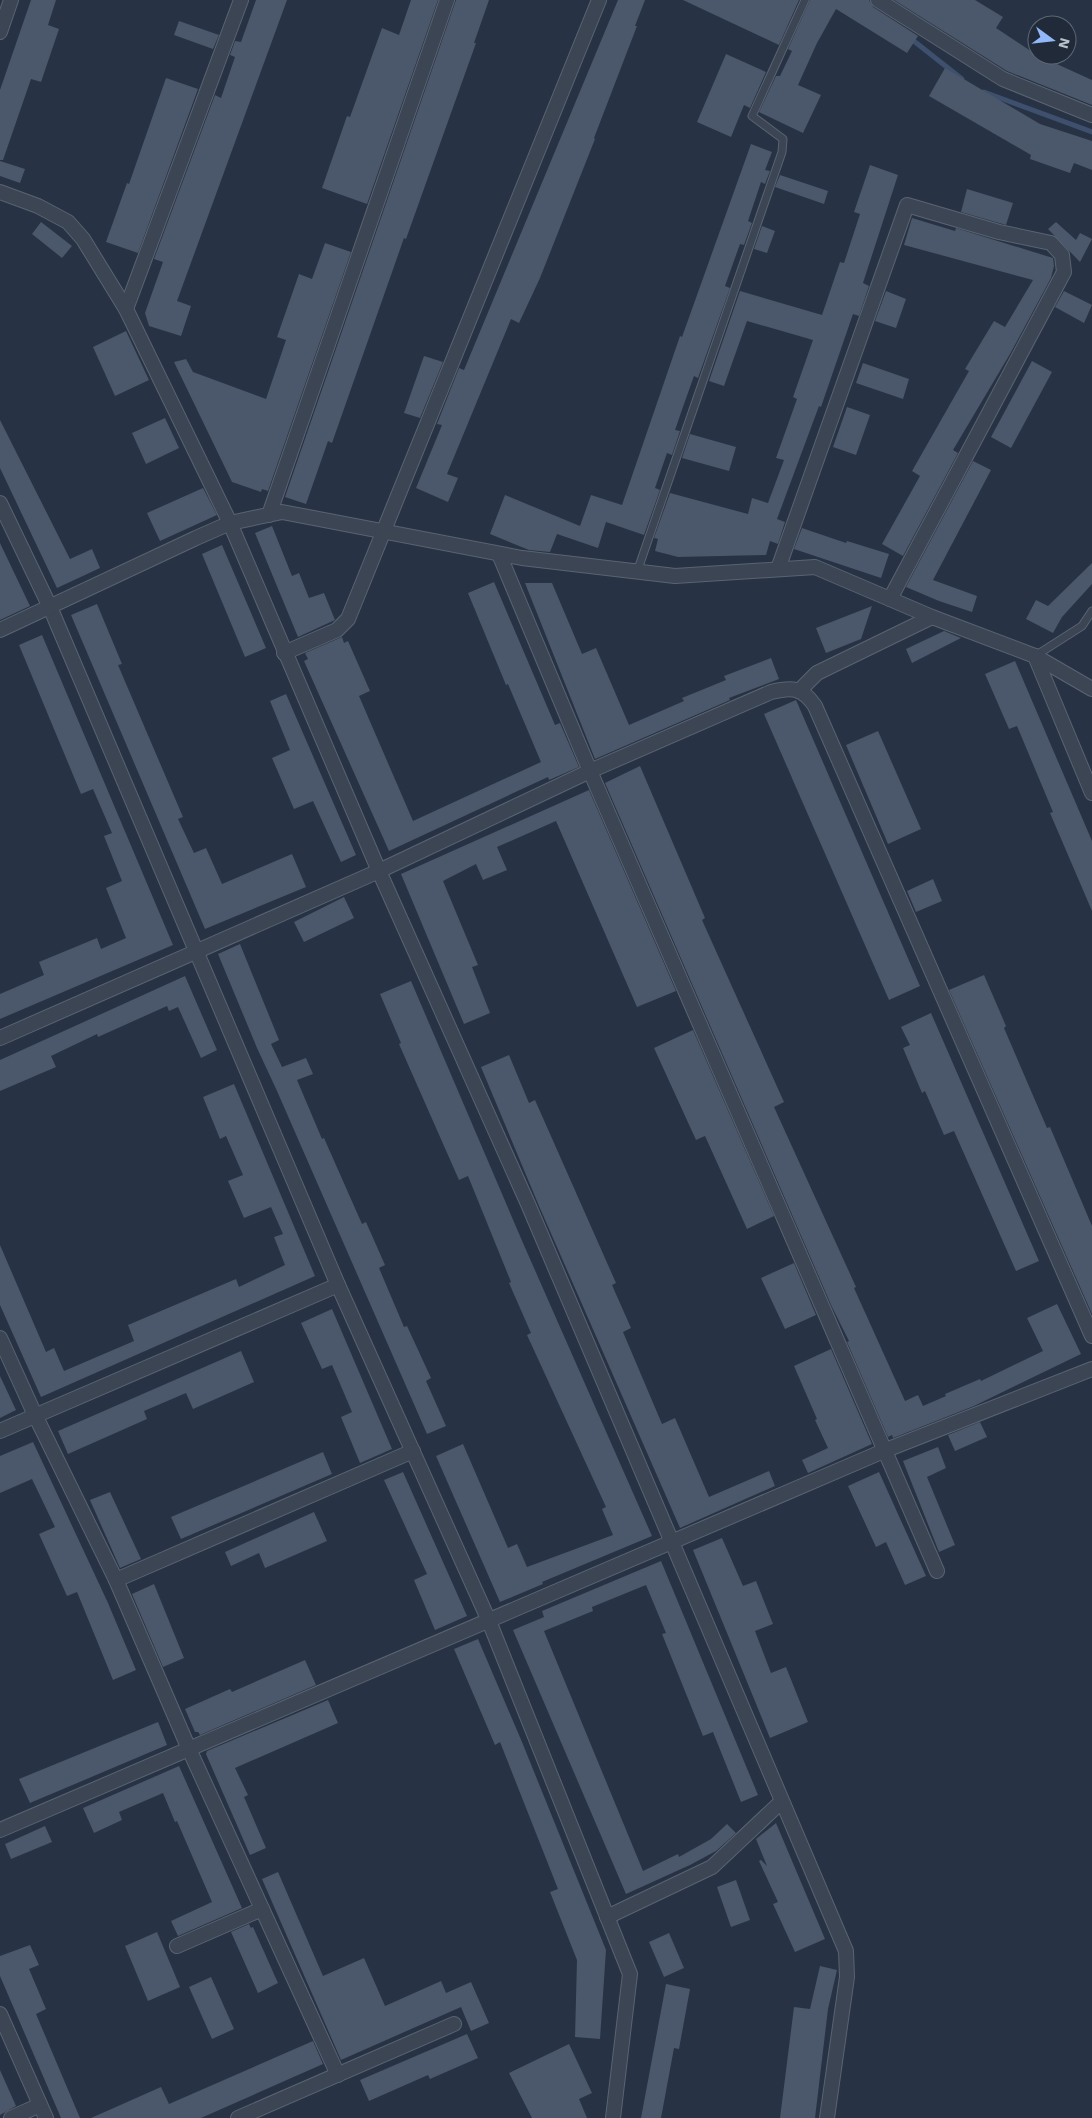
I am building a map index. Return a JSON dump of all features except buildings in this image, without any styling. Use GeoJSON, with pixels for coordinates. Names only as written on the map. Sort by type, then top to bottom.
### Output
{"type":"FeatureCollection","features":[{"type":"Feature","properties":{"kind":"street"},"geometry":{"type":"LineString","coordinates":[[0,32],[11,0]]}},
{"type":"Feature","properties":{"kind":"street"},"geometry":{"type":"LineString","coordinates":[[126,308],[240,0]]}},
{"type":"Feature","properties":{"kind":"street"},"geometry":{"type":"LineString","coordinates":[[269,515],[447,0]]}},
{"type":"Feature","properties":{"kind":"street"},"geometry":{"type":"LineString","coordinates":[[284,653],[337,630],[348,619],[599,0]]}},
{"type":"Feature","properties":{"kind":"street"},"geometry":{"type":"LineString","coordinates":[[878,0],[1003,80],[1092,115]]}},
{"type":"Feature","properties":{"kind":"street"},"geometry":{"type":"LineString","coordinates":[[0,192],[38,206],[68,222],[83,239],[126,308],[230,524],[379,871],[528,1204],[846,1951],[847,1977],[827,2118]]}},
{"type":"Feature","properties":{"kind":"street"},"geometry":{"type":"LineString","coordinates":[[778,569],[907,205],[999,232],[1051,243],[1062,255],[1064,272],[890,598]]}},
{"type":"Feature","properties":{"kind":"street"},"geometry":{"type":"LineString","coordinates":[[0,503],[50,607],[338,1285],[488,1621],[630,1974],[613,2118]]}},
{"type":"Feature","properties":{"kind":"street"},"geometry":{"type":"LineString","coordinates":[[0,630],[196,538],[230,524],[282,512],[499,554],[675,576],[815,566],[932,617],[1036,656],[1092,689]]}},
{"type":"Feature","properties":{"kind":"street"},"geometry":{"type":"LineString","coordinates":[[499,554],[590,771],[937,1570]]}},
{"type":"Feature","properties":{"kind":"street"},"geometry":{"type":"LineString","coordinates":[[799,691],[817,673],[932,617]]}},
{"type":"Feature","properties":{"kind":"street"},"geometry":{"type":"LineString","coordinates":[[1036,656],[1092,793]]}},
{"type":"Feature","properties":{"kind":"street"},"geometry":{"type":"LineString","coordinates":[[0,1038],[379,871],[590,771],[772,692],[788,688],[799,691],[808,695],[815,706],[1092,1336]]}},
{"type":"Feature","properties":{"kind":"street"},"geometry":{"type":"LineString","coordinates":[[0,1431],[338,1285]]}},
{"type":"Feature","properties":{"kind":"street"},"geometry":{"type":"LineString","coordinates":[[0,1338],[35,1415],[116,1580],[190,1750],[338,2075]]}},
{"type":"Feature","properties":{"kind":"street"},"geometry":{"type":"LineString","coordinates":[[0,1830],[886,1450],[1092,1369]]}},
{"type":"Feature","properties":{"kind":"street"},"geometry":{"type":"LineString","coordinates":[[116,1580],[412,1451]]}},
{"type":"Feature","properties":{"kind":"street"},"geometry":{"type":"LineString","coordinates":[[607,1916],[712,1867],[782,1802]]}},
{"type":"Feature","properties":{"kind":"street"},"geometry":{"type":"LineString","coordinates":[[177,1946],[262,1909]]}},
{"type":"Feature","properties":{"kind":"street"},"geometry":{"type":"LineString","coordinates":[[0,2014],[46,2118]]}},
{"type":"Feature","properties":{"kind":"street"},"geometry":{"type":"LineString","coordinates":[[238,2118],[454,2024]]}},
{"type":"Feature","properties":{"kind":"street"},"geometry":{"type":"LineString","coordinates":[[11,2118],[40,2105]]}},
{"type":"Feature","properties":{"kind":"lane"},"geometry":{"type":"LineString","coordinates":[[637,572],[782,152],[783,139],[752,116],[805,0]]}},
{"type":"Feature","properties":{"kind":"lane"},"geometry":{"type":"LineString","coordinates":[[1036,656],[1082,626],[1092,610]]}},
{"type":"Feature","properties":{"kind":"waterway"},"geometry":{"type":"LineString","coordinates":[[910,38],[962,79]]}},
{"type":"Feature","properties":{"kind":"waterway"},"geometry":{"type":"LineString","coordinates":[[984,92],[1092,132]]}}]}
